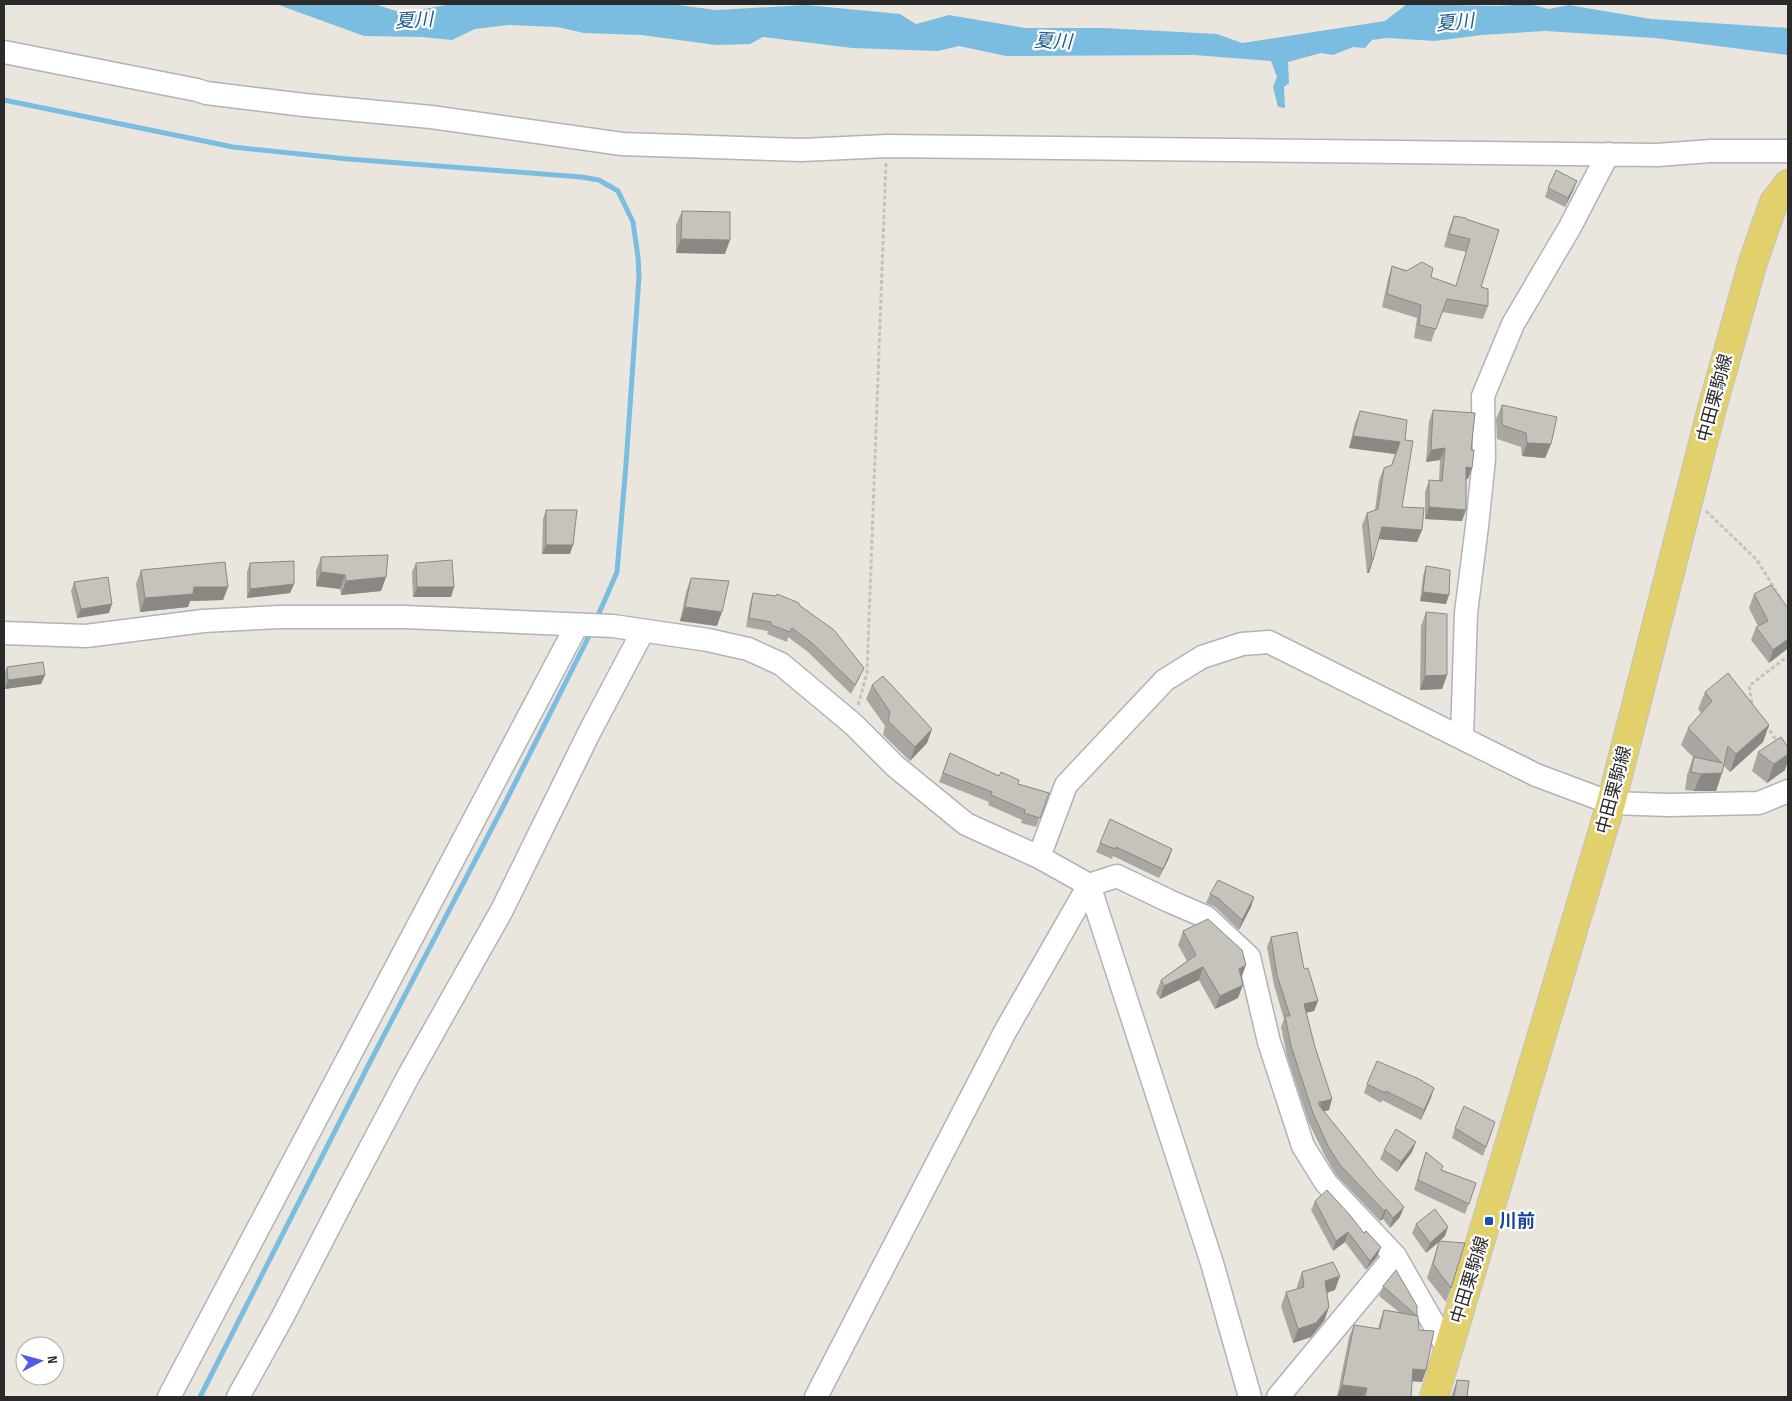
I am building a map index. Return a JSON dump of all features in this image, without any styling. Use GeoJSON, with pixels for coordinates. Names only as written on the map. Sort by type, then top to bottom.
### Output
{"type":"FeatureCollection","features":[{"type":"Feature","properties":{"kind":"main road","name":"中田栗駒線"},"geometry":{"type":"LineString","coordinates":[[1434,1397],[1611,803],[1712,408],[1753,262],[1774,202],[1788,184]]}},
{"type":"Feature","properties":{"kind":"street"},"geometry":{"type":"LineString","coordinates":[[4,52],[197,90],[206,94],[304,106],[431,117],[622,144],[802,150],[887,146],[1657,155],[1711,150],[1788,151]]}},
{"type":"Feature","properties":{"kind":"street"},"geometry":{"type":"LineString","coordinates":[[1462,738],[1466,613],[1484,459],[1483,396],[1514,324],[1570,227],[1608,154]]}},
{"type":"Feature","properties":{"kind":"street"},"geometry":{"type":"LineString","coordinates":[[4,633],[86,636],[204,621],[280,616],[405,618],[605,626],[716,642],[748,649],[782,664],[853,724],[895,766],[966,824],[1039,856],[1089,884],[1212,1263],[1250,1397]]}},
{"type":"Feature","properties":{"kind":"street"},"geometry":{"type":"LineString","coordinates":[[170,1397],[580,625]]}},
{"type":"Feature","properties":{"kind":"street"},"geometry":{"type":"LineString","coordinates":[[238,1397],[282,1318],[405,1084],[502,910],[590,731],[643,632]]}},
{"type":"Feature","properties":{"kind":"street"},"geometry":{"type":"LineString","coordinates":[[1039,856],[1066,784],[1165,680],[1202,657],[1242,644],[1269,642],[1536,776],[1611,803],[1669,805],[1759,803],[1788,791]]}},
{"type":"Feature","properties":{"kind":"street"},"geometry":{"type":"LineString","coordinates":[[816,1397],[1006,1030],[1089,884],[1117,876],[1169,902],[1206,917],[1249,957],[1268,1042],[1303,1146],[1326,1183],[1395,1256],[1448,1351]]}},
{"type":"Feature","properties":{"kind":"street"},"geometry":{"type":"LineString","coordinates":[[1278,1397],[1395,1256]]}},
{"type":"Feature","properties":{"kind":"path"},"geometry":{"type":"LineString","coordinates":[[853,724],[867,673],[887,146]]}},
{"type":"Feature","properties":{"kind":"path"},"geometry":{"type":"LineString","coordinates":[[1690,495],[1757,560],[1784,606]]}},
{"type":"Feature","properties":{"kind":"path"},"geometry":{"type":"LineString","coordinates":[[1756,710],[1750,702],[1749,686],[1788,656]]}},
{"type":"Feature","properties":{"kind":"path"},"geometry":{"type":"LineString","coordinates":[[1761,718],[1783,750]]}},
{"type":"Feature","properties":{"kind":"water","name":"夏川"},"geometry":{"type":"Polygon","coordinates":[[[276,4],[374,4],[403,13],[451,4],[671,4],[716,10],[806,5],[900,14],[916,24],[949,15],[1025,28],[1104,28],[1217,34],[1242,43],[1385,21],[1407,4],[1497,6],[1529,4],[1549,9],[1569,5],[1651,19],[1788,28],[1788,55],[1655,38],[1545,31],[1482,35],[1435,41],[1387,38],[1372,40],[1365,48],[1353,47],[1333,55],[1321,53],[1288,62],[1289,83],[1284,87],[1285,108],[1278,107],[1273,87],[1277,77],[1271,61],[1194,55],[1006,56],[959,46],[938,51],[852,48],[763,37],[750,44],[716,45],[641,35],[584,33],[557,27],[509,25],[475,29],[452,40],[421,37],[364,36],[276,4]]]}},
{"type":"Feature","properties":{"kind":"building"},"geometry":{"type":"Polygon","coordinates":[[[1556,170],[1577,181],[1568,198],[1548,188],[1556,170]]]}},
{"type":"Feature","properties":{"kind":"building"},"geometry":{"type":"Polygon","coordinates":[[[682,211],[730,212],[730,240],[681,239],[682,211]]]}},
{"type":"Feature","properties":{"kind":"building"},"geometry":{"type":"Polygon","coordinates":[[[1454,216],[1466,218],[1499,230],[1481,287],[1488,289],[1488,306],[1447,299],[1436,329],[1419,325],[1421,305],[1387,294],[1392,266],[1406,271],[1422,262],[1433,268],[1431,277],[1456,286],[1470,239],[1449,234],[1454,216]]]}},
{"type":"Feature","properties":{"kind":"building"},"geometry":{"type":"Polygon","coordinates":[[[1502,405],[1557,417],[1551,444],[1527,443],[1526,433],[1502,425],[1502,405]]]}},
{"type":"Feature","properties":{"kind":"building"},"geometry":{"type":"Polygon","coordinates":[[[1433,410],[1475,413],[1471,450],[1474,450],[1472,468],[1466,467],[1466,510],[1429,507],[1429,480],[1442,481],[1445,448],[1431,450],[1433,410]]]}},
{"type":"Feature","properties":{"kind":"building"},"geometry":{"type":"Polygon","coordinates":[[[1360,411],[1407,420],[1405,440],[1413,441],[1402,507],[1424,508],[1422,530],[1382,527],[1373,560],[1367,513],[1378,509],[1384,468],[1392,465],[1400,442],[1353,436],[1360,411]]]}},
{"type":"Feature","properties":{"kind":"building"},"geometry":{"type":"Polygon","coordinates":[[[546,510],[577,510],[573,545],[546,545],[546,510]]]}},
{"type":"Feature","properties":{"kind":"building"},"geometry":{"type":"Polygon","coordinates":[[[388,555],[386,577],[346,581],[345,575],[321,572],[321,557],[388,555]]]}},
{"type":"Feature","properties":{"kind":"building"},"geometry":{"type":"Polygon","coordinates":[[[452,560],[454,587],[417,587],[416,563],[452,560]]]}},
{"type":"Feature","properties":{"kind":"building"},"geometry":{"type":"Polygon","coordinates":[[[294,561],[294,584],[250,589],[250,563],[294,561]]]}},
{"type":"Feature","properties":{"kind":"building"},"geometry":{"type":"Polygon","coordinates":[[[225,562],[228,587],[194,587],[193,594],[145,598],[141,570],[225,562]]]}},
{"type":"Feature","properties":{"kind":"building"},"geometry":{"type":"Polygon","coordinates":[[[1426,566],[1450,570],[1449,595],[1423,592],[1426,566]]]}},
{"type":"Feature","properties":{"kind":"building"},"geometry":{"type":"Polygon","coordinates":[[[108,577],[112,604],[81,609],[74,582],[108,577]]]}},
{"type":"Feature","properties":{"kind":"building"},"geometry":{"type":"Polygon","coordinates":[[[691,578],[729,581],[722,612],[685,607],[691,578]]]}},
{"type":"Feature","properties":{"kind":"building"},"geometry":{"type":"Polygon","coordinates":[[[1771,585],[1788,608],[1788,639],[1773,650],[1756,627],[1768,621],[1754,594],[1771,585]]]}},
{"type":"Feature","properties":{"kind":"building"},"geometry":{"type":"Polygon","coordinates":[[[753,593],[776,596],[777,594],[799,603],[799,605],[834,630],[864,668],[855,685],[812,643],[792,628],[790,632],[771,625],[771,622],[749,618],[753,593]]]}},
{"type":"Feature","properties":{"kind":"building"},"geometry":{"type":"Polygon","coordinates":[[[1426,612],[1447,614],[1447,675],[1425,676],[1426,612]]]}},
{"type":"Feature","properties":{"kind":"building"},"geometry":{"type":"Polygon","coordinates":[[[43,662],[45,675],[8,680],[7,667],[43,662]]]}},
{"type":"Feature","properties":{"kind":"building"},"geometry":{"type":"Polygon","coordinates":[[[1728,673],[1769,725],[1736,754],[1728,746],[1722,773],[1701,774],[1691,772],[1694,757],[1722,763],[1688,728],[1712,701],[1705,692],[1728,673]]]}},
{"type":"Feature","properties":{"kind":"building"},"geometry":{"type":"Polygon","coordinates":[[[883,676],[932,729],[915,747],[888,721],[890,712],[872,685],[883,676]]]}},
{"type":"Feature","properties":{"kind":"building"},"geometry":{"type":"Polygon","coordinates":[[[1781,737],[1788,747],[1788,754],[1774,764],[1758,752],[1781,737]]]}},
{"type":"Feature","properties":{"kind":"building"},"geometry":{"type":"Polygon","coordinates":[[[950,753],[999,776],[1001,772],[1019,780],[1018,784],[1049,793],[1040,818],[1024,813],[1025,810],[991,795],[992,792],[943,773],[950,753]]]}},
{"type":"Feature","properties":{"kind":"building"},"geometry":{"type":"Polygon","coordinates":[[[1110,819],[1172,849],[1163,869],[1116,847],[1115,849],[1100,843],[1110,819]]]}},
{"type":"Feature","properties":{"kind":"building"},"geometry":{"type":"Polygon","coordinates":[[[1218,880],[1254,897],[1242,920],[1218,898],[1210,894],[1218,880]]]}},
{"type":"Feature","properties":{"kind":"building"},"geometry":{"type":"Polygon","coordinates":[[[1208,919],[1242,950],[1246,965],[1239,969],[1243,985],[1220,996],[1203,967],[1164,986],[1161,980],[1196,955],[1183,931],[1208,919]]]}},
{"type":"Feature","properties":{"kind":"building"},"geometry":{"type":"Polygon","coordinates":[[[1297,932],[1304,969],[1308,968],[1318,1001],[1304,1004],[1315,1047],[1332,1099],[1320,1101],[1318,1104],[1404,1207],[1393,1218],[1340,1165],[1328,1146],[1313,1113],[1291,1046],[1285,1016],[1290,1016],[1277,975],[1271,937],[1297,932]]]}},
{"type":"Feature","properties":{"kind":"building"},"geometry":{"type":"Polygon","coordinates":[[[1377,1061],[1419,1079],[1434,1088],[1424,1110],[1386,1091],[1385,1093],[1367,1084],[1377,1061]]]}},
{"type":"Feature","properties":{"kind":"building"},"geometry":{"type":"Polygon","coordinates":[[[1464,1106],[1495,1122],[1486,1147],[1455,1128],[1464,1106]]]}},
{"type":"Feature","properties":{"kind":"building"},"geometry":{"type":"Polygon","coordinates":[[[1396,1129],[1416,1142],[1401,1162],[1384,1150],[1396,1129]]]}},
{"type":"Feature","properties":{"kind":"building"},"geometry":{"type":"Polygon","coordinates":[[[1426,1152],[1443,1166],[1441,1170],[1476,1183],[1469,1204],[1418,1180],[1426,1152]]]}},
{"type":"Feature","properties":{"kind":"building"},"geometry":{"type":"Polygon","coordinates":[[[1327,1190],[1364,1233],[1366,1231],[1381,1247],[1370,1261],[1348,1232],[1336,1241],[1315,1201],[1327,1190]]]}},
{"type":"Feature","properties":{"kind":"building"},"geometry":{"type":"Polygon","coordinates":[[[1435,1209],[1448,1227],[1430,1243],[1416,1224],[1435,1209]]]}},
{"type":"Feature","properties":{"kind":"building"},"geometry":{"type":"Polygon","coordinates":[[[1439,1241],[1465,1243],[1451,1288],[1433,1264],[1439,1241]]]}},
{"type":"Feature","properties":{"kind":"building"},"geometry":{"type":"Polygon","coordinates":[[[1333,1262],[1340,1276],[1325,1281],[1329,1307],[1316,1323],[1298,1329],[1286,1292],[1304,1287],[1302,1272],[1333,1262]]]}},
{"type":"Feature","properties":{"kind":"building"},"geometry":{"type":"Polygon","coordinates":[[[1396,1270],[1417,1306],[1417,1316],[1383,1286],[1396,1270]]]}},
{"type":"Feature","properties":{"kind":"building"},"geometry":{"type":"Polygon","coordinates":[[[1384,1310],[1418,1316],[1419,1330],[1434,1331],[1426,1370],[1413,1369],[1411,1397],[1365,1397],[1367,1388],[1342,1385],[1354,1325],[1380,1329],[1384,1310]]]}},
{"type":"Feature","properties":{"kind":"building"},"geometry":{"type":"Polygon","coordinates":[[[1457,1380],[1469,1381],[1467,1397],[1454,1397],[1457,1380]]]}},
{"type":"Feature","properties":{"kind":"waterway"},"geometry":{"type":"LineString","coordinates":[[4,100],[233,147],[348,159],[581,177],[599,180],[618,191],[633,222],[639,276],[617,572],[596,620]]}},
{"type":"Feature","properties":{"kind":"waterway"},"geometry":{"type":"LineString","coordinates":[[200,1397],[591,632]]}},
{"type":"Feature","properties":{"kind":"place","name":"川前"},"geometry":{"type":"Point","coordinates":[1489,1221]}}]}
